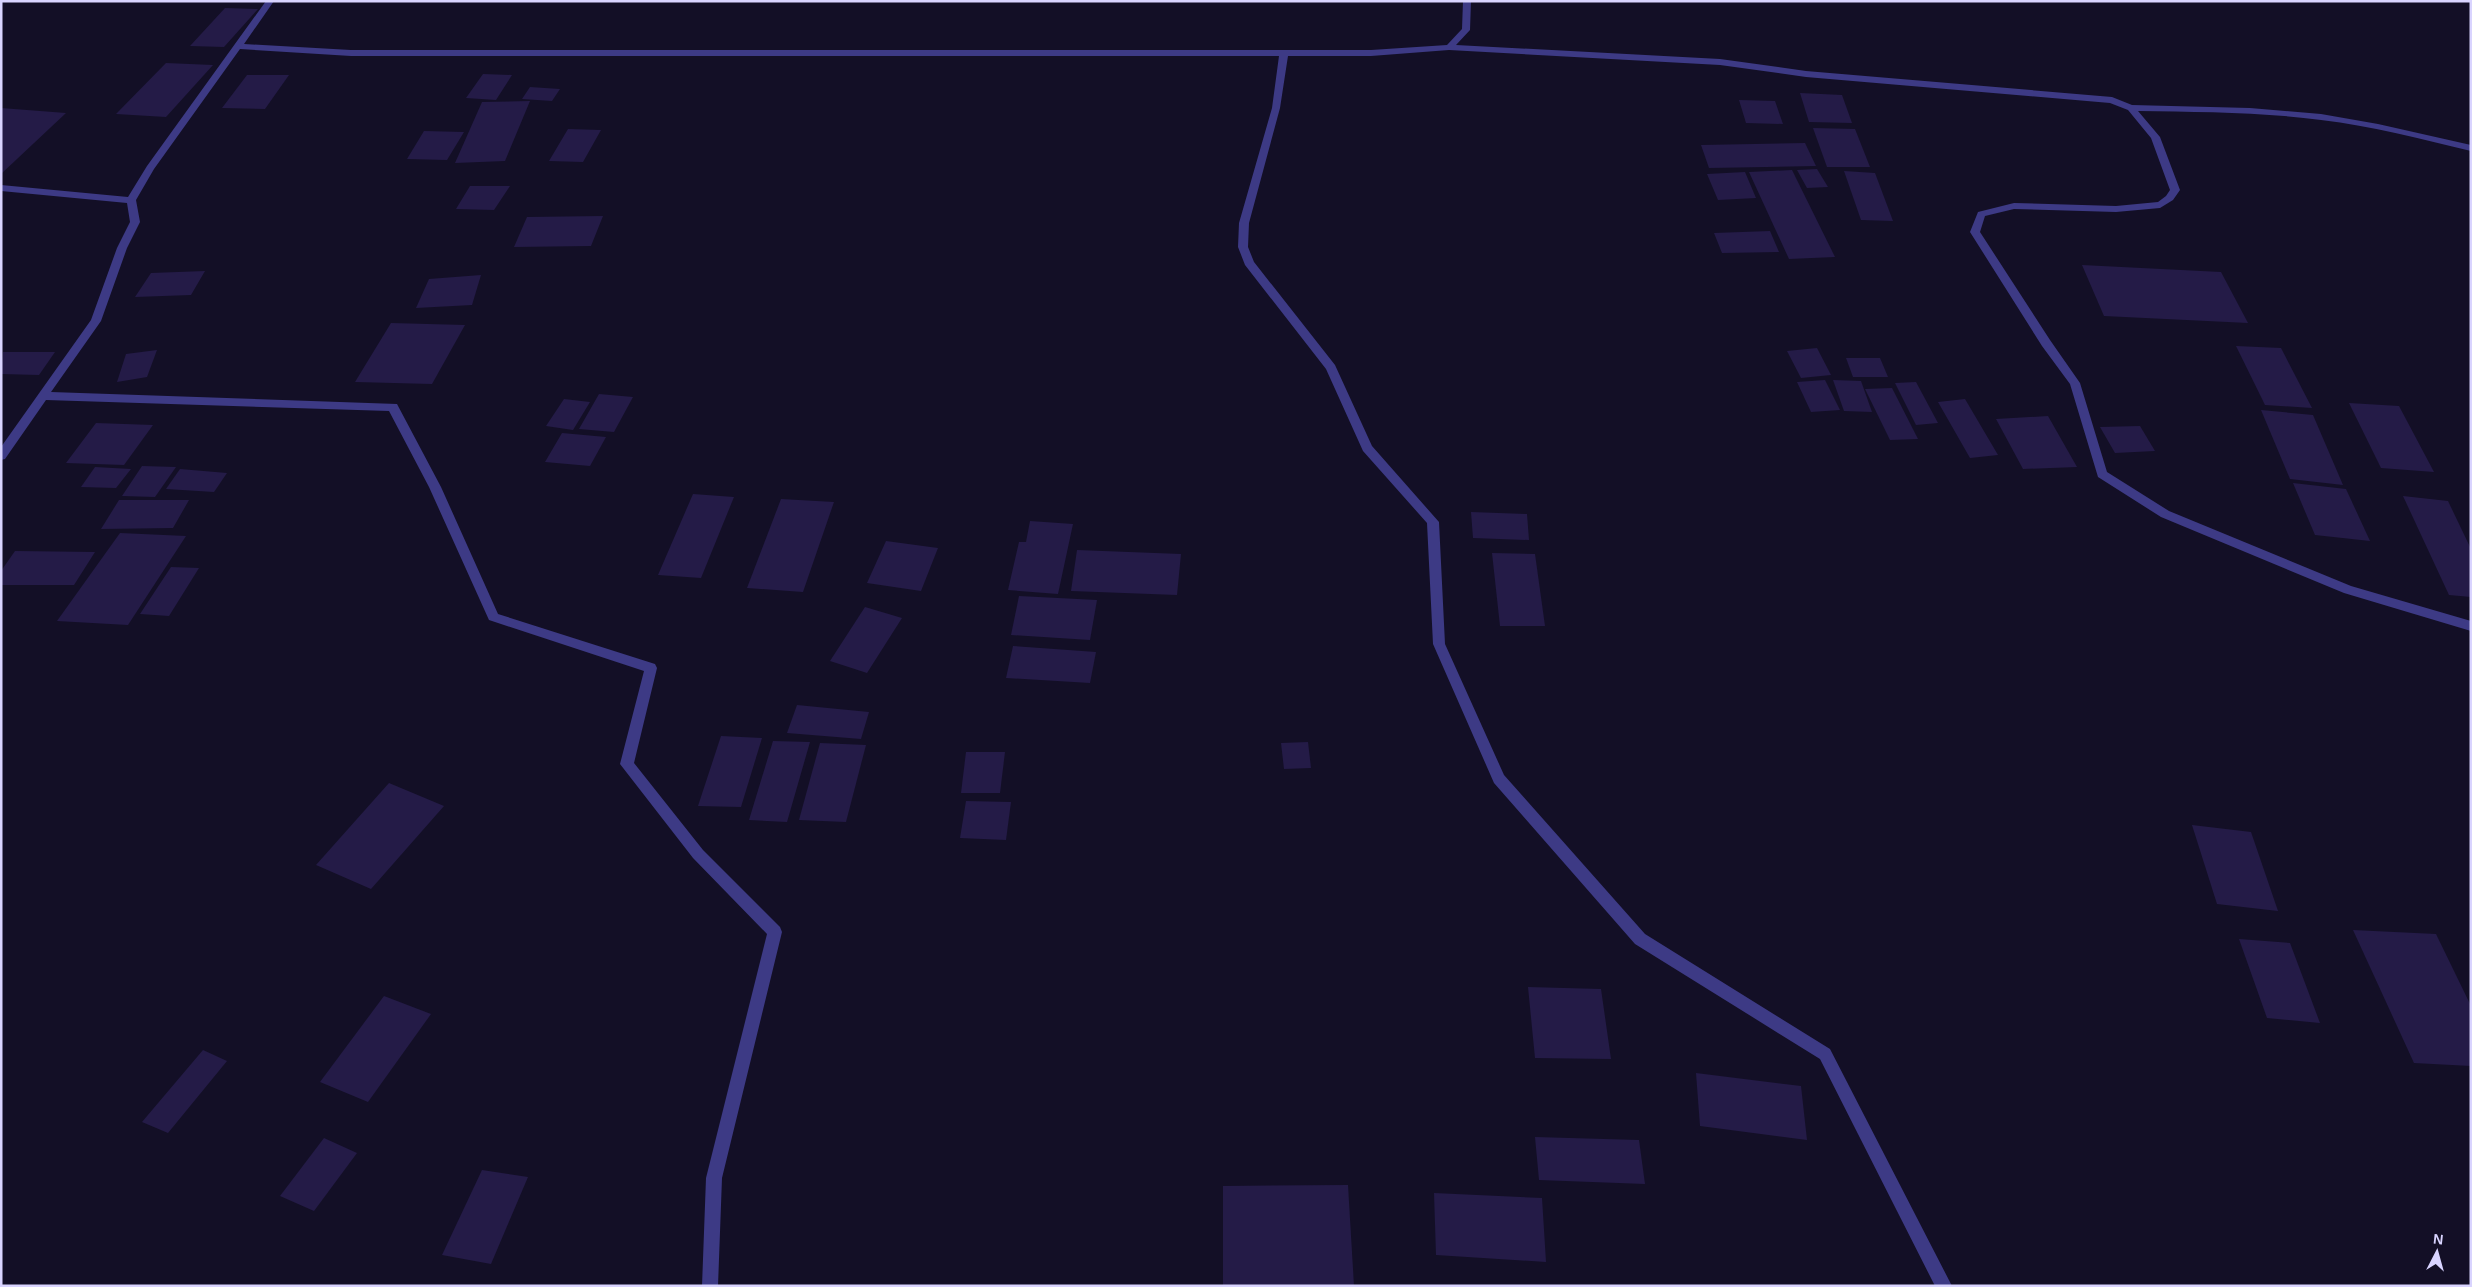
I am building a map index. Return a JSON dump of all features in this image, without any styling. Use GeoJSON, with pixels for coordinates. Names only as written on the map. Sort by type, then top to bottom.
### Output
{"type":"FeatureCollection","features":[{"type":"Feature","properties":{"kind":"street"},"geometry":{"type":"LineString","coordinates":[[1,456],[96,321],[122,248],[135,222],[131,200],[150,168],[270,1]]}},
{"type":"Feature","properties":{"kind":"street"},"geometry":{"type":"LineString","coordinates":[[1449,47],[1466,30],[1466,1]]}},
{"type":"Feature","properties":{"kind":"street"},"geometry":{"type":"LineString","coordinates":[[237,46],[352,53],[1371,53],[1449,47],[1720,62],[1806,74],[2112,100],[2130,108],[2222,110],[2321,117],[2407,133],[2471,148]]}},
{"type":"Feature","properties":{"kind":"street"},"geometry":{"type":"LineString","coordinates":[[1284,52],[1276,108],[1244,223],[1243,247],[1249,263],[1331,368],[1367,448],[1433,522],[1439,644],[1498,779],[1640,939],[1826,1054],[1944,1286]]}},
{"type":"Feature","properties":{"kind":"street"},"geometry":{"type":"LineString","coordinates":[[2130,108],[2155,137],[2175,190],[2170,198],[2160,205],[2116,209],[2014,206],[1981,214],[1975,232],[2046,343],[2075,383],[2102,474],[2165,514],[2339,586],[2471,626]]}},
{"type":"Feature","properties":{"kind":"street"},"geometry":{"type":"LineString","coordinates":[[1,188],[131,200]]}},
{"type":"Feature","properties":{"kind":"street"},"geometry":{"type":"LineString","coordinates":[[43,396],[393,407],[435,487],[493,617],[652,668],[627,764],[698,854],[775,932],[714,1178],[710,1286]]}},
{"type":"Feature","properties":{"kind":"building"},"geometry":{"type":"Polygon","coordinates":[[[225,8],[258,9],[224,47],[190,46],[225,8]]]}},
{"type":"Feature","properties":{"kind":"building"},"geometry":{"type":"Polygon","coordinates":[[[166,63],[213,65],[166,117],[116,114],[166,63]]]}},
{"type":"Feature","properties":{"kind":"building"},"geometry":{"type":"Polygon","coordinates":[[[483,74],[512,75],[496,100],[466,98],[483,74]]]}},
{"type":"Feature","properties":{"kind":"building"},"geometry":{"type":"Polygon","coordinates":[[[247,75],[289,75],[265,109],[222,108],[247,75]]]}},
{"type":"Feature","properties":{"kind":"building"},"geometry":{"type":"Polygon","coordinates":[[[530,87],[560,89],[552,101],[522,99],[530,87]]]}},
{"type":"Feature","properties":{"kind":"building"},"geometry":{"type":"Polygon","coordinates":[[[1800,93],[1842,95],[1852,123],[1809,122],[1800,93]]]}},
{"type":"Feature","properties":{"kind":"building"},"geometry":{"type":"Polygon","coordinates":[[[1739,100],[1775,101],[1783,124],[1746,123],[1739,100]]]}},
{"type":"Feature","properties":{"kind":"building"},"geometry":{"type":"Polygon","coordinates":[[[530,101],[505,161],[455,163],[482,102],[530,101]]]}},
{"type":"Feature","properties":{"kind":"building"},"geometry":{"type":"Polygon","coordinates":[[[1,108],[66,113],[1,174],[1,108]]]}},
{"type":"Feature","properties":{"kind":"building"},"geometry":{"type":"Polygon","coordinates":[[[1813,128],[1855,129],[1870,167],[1827,167],[1813,128]]]}},
{"type":"Feature","properties":{"kind":"building"},"geometry":{"type":"Polygon","coordinates":[[[568,129],[601,130],[583,162],[549,161],[568,129]]]}},
{"type":"Feature","properties":{"kind":"building"},"geometry":{"type":"Polygon","coordinates":[[[424,131],[464,132],[447,160],[407,159],[424,131]]]}},
{"type":"Feature","properties":{"kind":"building"},"geometry":{"type":"Polygon","coordinates":[[[1805,143],[1816,166],[1709,168],[1701,145],[1805,143]]]}},
{"type":"Feature","properties":{"kind":"building"},"geometry":{"type":"Polygon","coordinates":[[[1817,169],[1828,187],[1807,188],[1797,170],[1817,169]]]}},
{"type":"Feature","properties":{"kind":"building"},"geometry":{"type":"Polygon","coordinates":[[[1792,170],[1835,257],[1789,259],[1749,172],[1792,170]]]}},
{"type":"Feature","properties":{"kind":"building"},"geometry":{"type":"Polygon","coordinates":[[[1844,171],[1875,173],[1893,221],[1861,220],[1844,171]]]}},
{"type":"Feature","properties":{"kind":"building"},"geometry":{"type":"Polygon","coordinates":[[[1745,172],[1756,198],[1718,200],[1707,174],[1745,172]]]}},
{"type":"Feature","properties":{"kind":"building"},"geometry":{"type":"Polygon","coordinates":[[[470,186],[510,186],[494,210],[456,209],[470,186]]]}},
{"type":"Feature","properties":{"kind":"building"},"geometry":{"type":"Polygon","coordinates":[[[603,216],[591,246],[514,247],[527,217],[603,216]]]}},
{"type":"Feature","properties":{"kind":"building"},"geometry":{"type":"Polygon","coordinates":[[[1770,231],[1779,252],[1722,253],[1714,233],[1770,231]]]}},
{"type":"Feature","properties":{"kind":"building"},"geometry":{"type":"Polygon","coordinates":[[[2082,265],[2221,272],[2248,323],[2104,316],[2082,265]]]}},
{"type":"Feature","properties":{"kind":"building"},"geometry":{"type":"Polygon","coordinates":[[[205,271],[191,295],[135,297],[151,273],[205,271]]]}},
{"type":"Feature","properties":{"kind":"building"},"geometry":{"type":"Polygon","coordinates":[[[481,275],[472,305],[416,308],[429,279],[481,275]]]}},
{"type":"Feature","properties":{"kind":"building"},"geometry":{"type":"Polygon","coordinates":[[[391,323],[465,325],[432,384],[355,382],[391,323]]]}},
{"type":"Feature","properties":{"kind":"building"},"geometry":{"type":"Polygon","coordinates":[[[2236,346],[2281,348],[2312,408],[2265,405],[2236,346]]]}},
{"type":"Feature","properties":{"kind":"building"},"geometry":{"type":"Polygon","coordinates":[[[1817,348],[1831,375],[1801,378],[1787,351],[1817,348]]]}},
{"type":"Feature","properties":{"kind":"building"},"geometry":{"type":"Polygon","coordinates":[[[157,350],[147,377],[117,382],[126,354],[157,350]]]}},
{"type":"Feature","properties":{"kind":"building"},"geometry":{"type":"Polygon","coordinates":[[[3,352],[55,352],[39,375],[1,374],[3,352]]]}},
{"type":"Feature","properties":{"kind":"building"},"geometry":{"type":"Polygon","coordinates":[[[1846,358],[1880,358],[1888,377],[1853,377],[1846,358]]]}},
{"type":"Feature","properties":{"kind":"building"},"geometry":{"type":"Polygon","coordinates":[[[1825,380],[1840,410],[1811,412],[1797,382],[1825,380]]]}},
{"type":"Feature","properties":{"kind":"building"},"geometry":{"type":"Polygon","coordinates":[[[1833,380],[1861,381],[1872,412],[1844,411],[1833,380]]]}},
{"type":"Feature","properties":{"kind":"building"},"geometry":{"type":"Polygon","coordinates":[[[1916,382],[1938,423],[1916,425],[1895,383],[1916,382]]]}},
{"type":"Feature","properties":{"kind":"building"},"geometry":{"type":"Polygon","coordinates":[[[1892,388],[1918,439],[1890,440],[1865,389],[1892,388]]]}},
{"type":"Feature","properties":{"kind":"building"},"geometry":{"type":"Polygon","coordinates":[[[599,394],[633,397],[614,432],[579,429],[599,394]]]}},
{"type":"Feature","properties":{"kind":"building"},"geometry":{"type":"Polygon","coordinates":[[[564,399],[590,402],[573,430],[546,426],[564,399]]]}},
{"type":"Feature","properties":{"kind":"building"},"geometry":{"type":"Polygon","coordinates":[[[1965,399],[1998,455],[1970,458],[1938,402],[1965,399]]]}},
{"type":"Feature","properties":{"kind":"building"},"geometry":{"type":"Polygon","coordinates":[[[2349,403],[2399,406],[2434,472],[2381,468],[2349,403]]]}},
{"type":"Feature","properties":{"kind":"building"},"geometry":{"type":"Polygon","coordinates":[[[2261,410],[2313,415],[2343,485],[2290,479],[2261,410]]]}},
{"type":"Feature","properties":{"kind":"building"},"geometry":{"type":"Polygon","coordinates":[[[2048,416],[2077,467],[2023,469],[1996,419],[2048,416]]]}},
{"type":"Feature","properties":{"kind":"building"},"geometry":{"type":"Polygon","coordinates":[[[96,423],[153,425],[124,465],[66,463],[96,423]]]}},
{"type":"Feature","properties":{"kind":"building"},"geometry":{"type":"Polygon","coordinates":[[[2140,426],[2155,451],[2115,453],[2100,427],[2140,426]]]}},
{"type":"Feature","properties":{"kind":"building"},"geometry":{"type":"Polygon","coordinates":[[[562,433],[606,437],[590,466],[545,462],[562,433]]]}},
{"type":"Feature","properties":{"kind":"building"},"geometry":{"type":"Polygon","coordinates":[[[142,466],[176,467],[155,497],[122,496],[142,466]]]}},
{"type":"Feature","properties":{"kind":"building"},"geometry":{"type":"Polygon","coordinates":[[[95,467],[131,469],[116,488],[81,487],[95,467]]]}},
{"type":"Feature","properties":{"kind":"building"},"geometry":{"type":"Polygon","coordinates":[[[180,469],[227,473],[214,492],[166,489],[180,469]]]}},
{"type":"Feature","properties":{"kind":"building"},"geometry":{"type":"Polygon","coordinates":[[[2293,483],[2346,489],[2370,541],[2315,535],[2293,483]]]}},
{"type":"Feature","properties":{"kind":"building"},"geometry":{"type":"Polygon","coordinates":[[[693,494],[734,497],[701,578],[658,575],[693,494]]]}},
{"type":"Feature","properties":{"kind":"building"},"geometry":{"type":"Polygon","coordinates":[[[2403,496],[2448,501],[2471,549],[2471,597],[2449,595],[2403,496]]]}},
{"type":"Feature","properties":{"kind":"building"},"geometry":{"type":"Polygon","coordinates":[[[781,499],[834,502],[803,592],[747,588],[781,499]]]}},
{"type":"Feature","properties":{"kind":"building"},"geometry":{"type":"Polygon","coordinates":[[[119,500],[189,500],[173,528],[101,529],[119,500]]]}},
{"type":"Feature","properties":{"kind":"building"},"geometry":{"type":"Polygon","coordinates":[[[1471,512],[1527,514],[1529,540],[1473,538],[1471,512]]]}},
{"type":"Feature","properties":{"kind":"building"},"geometry":{"type":"Polygon","coordinates":[[[1030,521],[1073,524],[1058,594],[1008,590],[1019,542],[1026,542],[1030,521]]]}},
{"type":"Feature","properties":{"kind":"building"},"geometry":{"type":"Polygon","coordinates":[[[120,533],[186,536],[128,625],[57,621],[120,533]]]}},
{"type":"Feature","properties":{"kind":"building"},"geometry":{"type":"Polygon","coordinates":[[[886,541],[938,548],[921,591],[867,583],[886,541]]]}},
{"type":"Feature","properties":{"kind":"building"},"geometry":{"type":"Polygon","coordinates":[[[1077,550],[1181,554],[1177,595],[1071,591],[1077,550]]]}},
{"type":"Feature","properties":{"kind":"building"},"geometry":{"type":"Polygon","coordinates":[[[15,551],[95,552],[74,585],[1,585],[1,571],[15,551]]]}},
{"type":"Feature","properties":{"kind":"building"},"geometry":{"type":"Polygon","coordinates":[[[1492,553],[1535,554],[1545,626],[1500,626],[1492,553]]]}},
{"type":"Feature","properties":{"kind":"building"},"geometry":{"type":"Polygon","coordinates":[[[171,567],[199,568],[169,616],[140,614],[171,567]]]}},
{"type":"Feature","properties":{"kind":"building"},"geometry":{"type":"Polygon","coordinates":[[[1019,596],[1097,600],[1090,640],[1011,635],[1019,596]]]}},
{"type":"Feature","properties":{"kind":"building"},"geometry":{"type":"Polygon","coordinates":[[[865,607],[902,618],[867,673],[830,661],[865,607]]]}},
{"type":"Feature","properties":{"kind":"building"},"geometry":{"type":"Polygon","coordinates":[[[1013,646],[1096,652],[1090,683],[1006,678],[1013,646]]]}},
{"type":"Feature","properties":{"kind":"building"},"geometry":{"type":"Polygon","coordinates":[[[797,705],[869,712],[861,739],[787,733],[797,705]]]}},
{"type":"Feature","properties":{"kind":"building"},"geometry":{"type":"Polygon","coordinates":[[[721,736],[762,738],[741,807],[698,806],[721,736]]]}},
{"type":"Feature","properties":{"kind":"building"},"geometry":{"type":"Polygon","coordinates":[[[773,741],[810,742],[787,822],[749,820],[773,741]]]}},
{"type":"Feature","properties":{"kind":"building"},"geometry":{"type":"Polygon","coordinates":[[[1308,742],[1311,768],[1284,769],[1281,743],[1308,742]]]}},
{"type":"Feature","properties":{"kind":"building"},"geometry":{"type":"Polygon","coordinates":[[[820,743],[866,745],[846,822],[799,820],[820,743]]]}},
{"type":"Feature","properties":{"kind":"building"},"geometry":{"type":"Polygon","coordinates":[[[966,752],[1005,752],[1000,793],[961,793],[966,752]]]}},
{"type":"Feature","properties":{"kind":"building"},"geometry":{"type":"Polygon","coordinates":[[[389,783],[444,806],[371,889],[316,865],[389,783]]]}},
{"type":"Feature","properties":{"kind":"building"},"geometry":{"type":"Polygon","coordinates":[[[966,801],[1011,802],[1006,840],[960,838],[966,801]]]}},
{"type":"Feature","properties":{"kind":"building"},"geometry":{"type":"Polygon","coordinates":[[[2192,825],[2251,832],[2278,911],[2217,904],[2192,825]]]}},
{"type":"Feature","properties":{"kind":"building"},"geometry":{"type":"Polygon","coordinates":[[[2353,930],[2436,934],[2471,1006],[2471,1066],[2414,1063],[2353,930]]]}},
{"type":"Feature","properties":{"kind":"building"},"geometry":{"type":"Polygon","coordinates":[[[2239,939],[2290,943],[2320,1023],[2267,1018],[2239,939]]]}},
{"type":"Feature","properties":{"kind":"building"},"geometry":{"type":"Polygon","coordinates":[[[1528,987],[1601,989],[1611,1059],[1535,1058],[1528,987]]]}},
{"type":"Feature","properties":{"kind":"building"},"geometry":{"type":"Polygon","coordinates":[[[384,996],[431,1014],[368,1102],[320,1082],[384,996]]]}},
{"type":"Feature","properties":{"kind":"building"},"geometry":{"type":"Polygon","coordinates":[[[203,1050],[227,1061],[168,1133],[142,1122],[203,1050]]]}},
{"type":"Feature","properties":{"kind":"building"},"geometry":{"type":"Polygon","coordinates":[[[1696,1073],[1801,1086],[1807,1140],[1700,1126],[1696,1073]]]}},
{"type":"Feature","properties":{"kind":"building"},"geometry":{"type":"Polygon","coordinates":[[[1535,1137],[1639,1140],[1645,1184],[1539,1180],[1535,1137]]]}},
{"type":"Feature","properties":{"kind":"building"},"geometry":{"type":"Polygon","coordinates":[[[324,1138],[357,1153],[314,1211],[280,1196],[324,1138]]]}},
{"type":"Feature","properties":{"kind":"building"},"geometry":{"type":"Polygon","coordinates":[[[482,1170],[528,1177],[491,1264],[442,1255],[482,1170]]]}},
{"type":"Feature","properties":{"kind":"building"},"geometry":{"type":"Polygon","coordinates":[[[1348,1185],[1354,1286],[1223,1286],[1223,1186],[1348,1185]]]}},
{"type":"Feature","properties":{"kind":"building"},"geometry":{"type":"Polygon","coordinates":[[[1434,1193],[1542,1198],[1546,1262],[1436,1255],[1434,1193]]]}}]}
